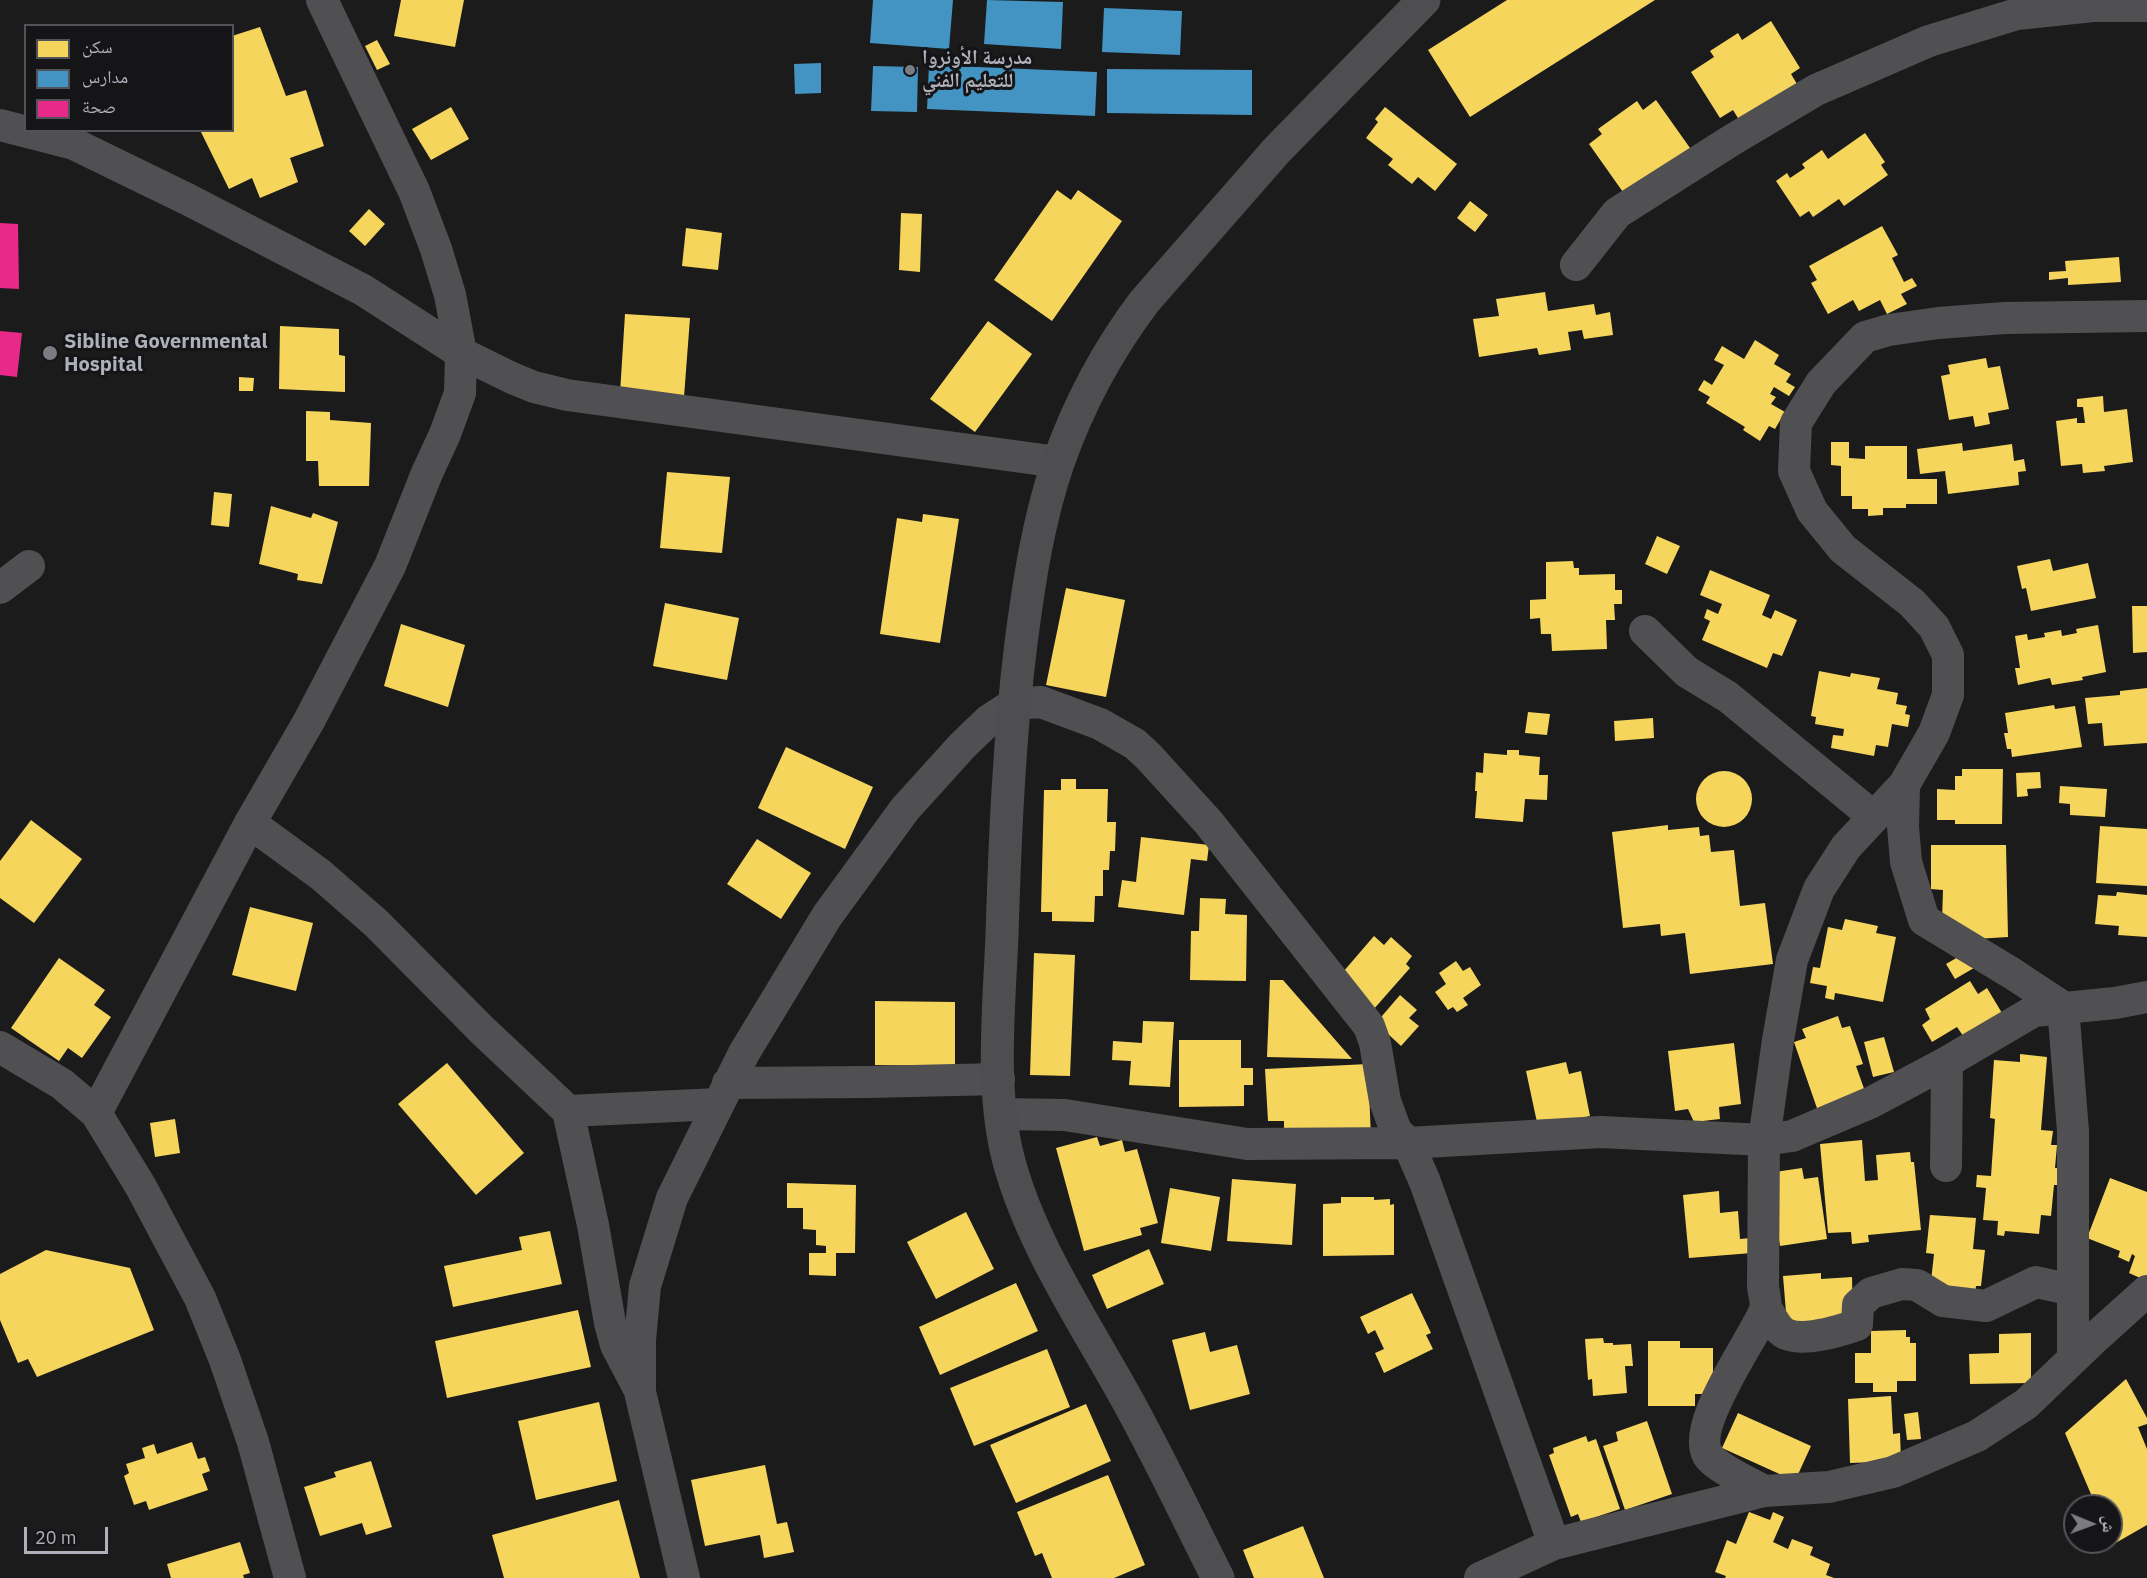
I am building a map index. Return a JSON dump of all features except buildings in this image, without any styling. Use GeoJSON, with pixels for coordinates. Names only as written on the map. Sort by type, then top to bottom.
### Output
{"type":"FeatureCollection","features":[{"type":"Feature","properties":{"kind":"main road"},"geometry":{"type":"LineString","coordinates":[[1218,1578],[1133,1411],[1038,1237],[1021,1200],[1011,1168],[1001,1114],[998,1051],[1002,905],[1014,704],[1030,576],[1058,462],[1086,399],[1125,328],[1144,302],[1277,150],[1424,0]]}},
{"type":"Feature","properties":{"kind":"street"},"geometry":{"type":"LineString","coordinates":[[96,1113],[250,824],[309,721],[390,566],[460,393],[461,353],[450,294],[436,249],[414,191],[322,0]]}},
{"type":"Feature","properties":{"kind":"street"},"geometry":{"type":"LineString","coordinates":[[1576,265],[1617,213],[1816,90],[1929,41],[2017,14],[2093,6],[2147,6]]}},
{"type":"Feature","properties":{"kind":"street"},"geometry":{"type":"LineString","coordinates":[[0,125],[24,131]]}},
{"type":"Feature","properties":{"kind":"street"},"geometry":{"type":"LineString","coordinates":[[27,132],[74,144],[167,189],[363,290],[461,353],[534,387],[567,395],[1058,462]]}},
{"type":"Feature","properties":{"kind":"street"},"geometry":{"type":"LineString","coordinates":[[2072,1290],[2036,1282],[1986,1306],[1943,1302],[1917,1285],[1902,1284],[1871,1293],[1858,1305],[1857,1325],[1807,1337],[1785,1334],[1774,1323],[1766,1308],[1763,1287],[1764,1140],[1792,960],[1819,890],[1846,847],[1904,785],[1934,733],[1948,695],[1948,655],[1934,627],[1912,603],[1843,549],[1812,511],[1794,471],[1796,423],[1821,383],[1865,337],[1889,330],[1938,323],[2005,318],[2147,316]]}},
{"type":"Feature","properties":{"kind":"street"},"geometry":{"type":"LineString","coordinates":[[0,588],[29,566]]}},
{"type":"Feature","properties":{"kind":"street"},"geometry":{"type":"LineString","coordinates":[[1645,631],[1687,672],[1728,697],[1874,818]]}},
{"type":"Feature","properties":{"kind":"street"},"geometry":{"type":"LineString","coordinates":[[684,1578],[640,1392],[640,1340],[645,1286],[672,1198],[723,1093],[826,916],[905,810],[963,745],[988,721],[1014,704],[1041,702],[1100,724],[1135,744],[1149,757],[1209,823],[1369,1026],[1375,1043],[1385,1101],[1396,1131],[1408,1143],[1425,1182],[1554,1545]]}},
{"type":"Feature","properties":{"kind":"street"},"geometry":{"type":"LineString","coordinates":[[1904,785],[1903,827],[1906,862],[1924,920],[2063,1007]]}},
{"type":"Feature","properties":{"kind":"street"},"geometry":{"type":"LineString","coordinates":[[250,824],[321,875],[376,923],[482,1030],[568,1111],[610,1323],[621,1355],[640,1392]]}},
{"type":"Feature","properties":{"kind":"street"},"geometry":{"type":"LineString","coordinates":[[1001,1114],[1065,1115],[1247,1144],[1408,1143],[1601,1132],[1764,1140],[1792,1136],[1872,1102],[1947,1062],[2034,1011],[2115,1003],[2147,997]]}},
{"type":"Feature","properties":{"kind":"street"},"geometry":{"type":"LineString","coordinates":[[2063,1007],[2073,1131],[2073,1359]]}},
{"type":"Feature","properties":{"kind":"street"},"geometry":{"type":"LineString","coordinates":[[0,1047],[62,1084],[96,1113],[141,1187],[200,1298],[225,1360],[253,1442],[290,1578]]}},
{"type":"Feature","properties":{"kind":"street"},"geometry":{"type":"LineString","coordinates":[[1946,1166],[1947,1062]]}},
{"type":"Feature","properties":{"kind":"street"},"geometry":{"type":"LineString","coordinates":[[568,1111],[723,1093],[868,1083],[999,1079]]}},
{"type":"Feature","properties":{"kind":"street"},"geometry":{"type":"LineString","coordinates":[[1480,1578],[1554,1545],[1764,1491],[1829,1487],[1893,1472],[1977,1436],[2026,1404],[2147,1291]]}},
{"type":"Feature","properties":{"kind":"street"},"geometry":{"type":"LineString","coordinates":[[1764,1491],[1710,1459],[1703,1440],[1711,1414],[1726,1380],[1766,1308]]}},
{"type":"Feature","properties":{"kind":"place","name":"مدرسة الأونروا للتعليم الفني"},"geometry":{"type":"Point","coordinates":[910,70]}},
{"type":"Feature","properties":{"kind":"place","name":"Sibline Governmental Hospital"},"geometry":{"type":"Point","coordinates":[50,353]}}]}
